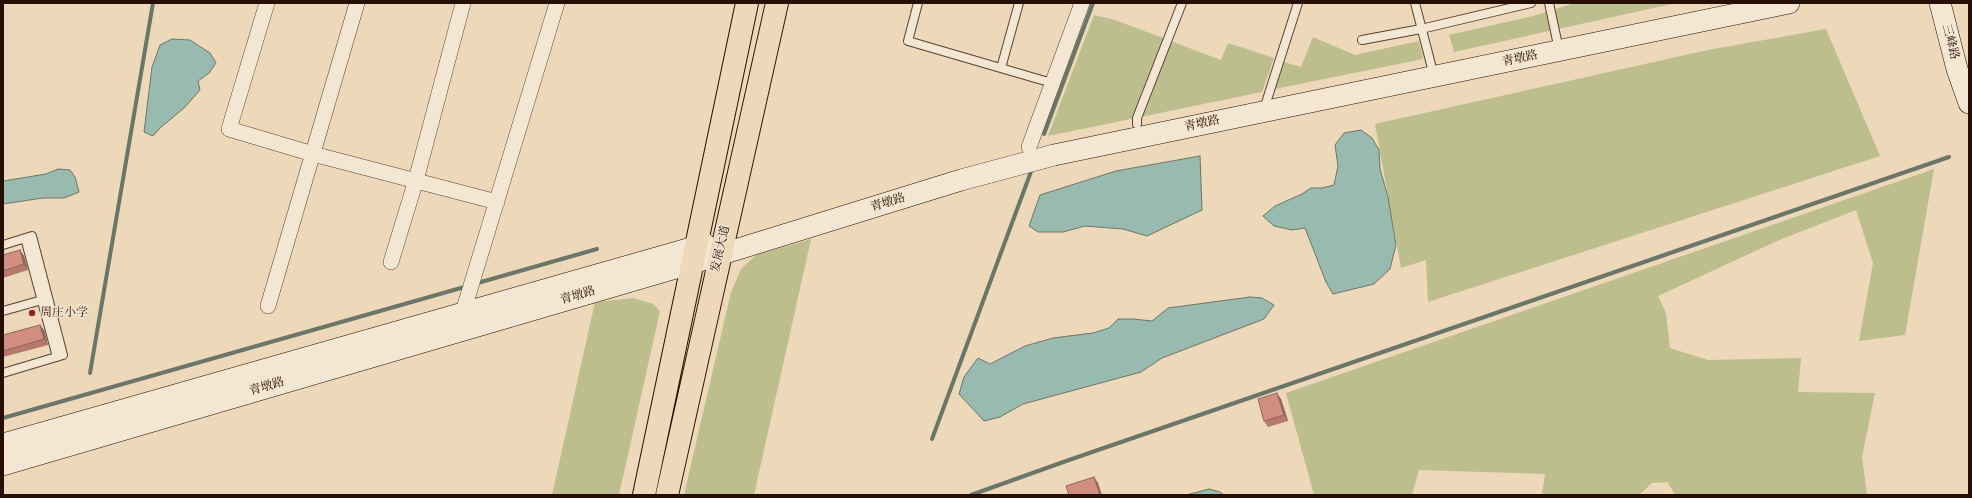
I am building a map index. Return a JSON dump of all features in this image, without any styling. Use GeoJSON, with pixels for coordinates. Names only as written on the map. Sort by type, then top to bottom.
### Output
{"type":"FeatureCollection","features":[{"type":"Feature","properties":{"kind":"main road","name":"发展大道"},"geometry":{"type":"LineString","coordinates":[[644,495],[748,3]]}},
{"type":"Feature","properties":{"kind":"main road","name":"发展大道"},"geometry":{"type":"LineString","coordinates":[[667,495],[721,247],[777,3]]}},
{"type":"Feature","properties":{"kind":"main road","name":"青墩路"},"geometry":{"type":"LineString","coordinates":[[1558,44],[1723,3]]}},
{"type":"Feature","properties":{"kind":"main road","name":"青墩路"},"geometry":{"type":"LineString","coordinates":[[3,465],[721,247],[1054,155],[1266,104],[1558,44],[1789,3]]}},
{"type":"Feature","properties":{"kind":"main road","name":"三峰路"},"geometry":{"type":"LineString","coordinates":[[1940,3],[1957,69],[1969,103]]}},
{"type":"Feature","properties":{"kind":"main road","name":"青墩路"},"geometry":{"type":"LineString","coordinates":[[721,247],[1029,147],[1137,124],[1266,104]]}},
{"type":"Feature","properties":{"kind":"main road","name":"青墩路"},"geometry":{"type":"LineString","coordinates":[[3,444],[464,312],[694,255]]}},
{"type":"Feature","properties":{"kind":"street"},"geometry":{"type":"LineString","coordinates":[[267,3],[229,129],[313,154],[497,202]]}},
{"type":"Feature","properties":{"kind":"street"},"geometry":{"type":"LineString","coordinates":[[268,306],[357,3]]}},
{"type":"Feature","properties":{"kind":"street"},"geometry":{"type":"LineString","coordinates":[[391,262],[416,180],[463,3]]}},
{"type":"Feature","properties":{"kind":"street"},"geometry":{"type":"LineString","coordinates":[[464,312],[557,3]]}},
{"type":"Feature","properties":{"kind":"street"},"geometry":{"type":"LineString","coordinates":[[1029,147],[1082,3]]}},
{"type":"Feature","properties":{"kind":"lane"},"geometry":{"type":"LineString","coordinates":[[918,3],[908,41],[1052,83]]}},
{"type":"Feature","properties":{"kind":"lane"},"geometry":{"type":"LineString","coordinates":[[1001,68],[1020,3]]}},
{"type":"Feature","properties":{"kind":"lane"},"geometry":{"type":"LineString","coordinates":[[1137,124],[1137,118],[1182,3]]}},
{"type":"Feature","properties":{"kind":"lane"},"geometry":{"type":"LineString","coordinates":[[1266,104],[1298,3]]}},
{"type":"Feature","properties":{"kind":"lane"},"geometry":{"type":"LineString","coordinates":[[1415,3],[1432,70]]}},
{"type":"Feature","properties":{"kind":"lane"},"geometry":{"type":"LineString","coordinates":[[1362,40],[1421,29],[1531,3]]}},
{"type":"Feature","properties":{"kind":"lane"},"geometry":{"type":"LineString","coordinates":[[1549,3],[1558,44]]}},
{"type":"Feature","properties":{"kind":"lane"},"geometry":{"type":"LineString","coordinates":[[3,245],[32,236],[63,355],[3,373]]}},
{"type":"Feature","properties":{"kind":"lane"},"geometry":{"type":"LineString","coordinates":[[25,238],[57,357]]}},
{"type":"Feature","properties":{"kind":"lane"},"geometry":{"type":"LineString","coordinates":[[3,311],[42,300]]}},
{"type":"Feature","properties":{"kind":"green space"},"geometry":{"type":"Polygon","coordinates":[[[1575,3],[1676,3],[1454,52],[1449,35],[1533,16],[1575,3]]]}},
{"type":"Feature","properties":{"kind":"green space"},"geometry":{"type":"Polygon","coordinates":[[[1094,15],[1115,20],[1221,60],[1228,43],[1274,58],[1262,92],[1048,136],[1094,15]]]}},
{"type":"Feature","properties":{"kind":"green space"},"geometry":{"type":"Polygon","coordinates":[[[1826,29],[1880,156],[1428,302],[1426,260],[1401,268],[1375,124],[1708,50],[1826,29]]]}},
{"type":"Feature","properties":{"kind":"green space"},"geometry":{"type":"Polygon","coordinates":[[[1313,37],[1355,55],[1419,41],[1423,59],[1275,89],[1284,62],[1301,67],[1313,37]]]}},
{"type":"Feature","properties":{"kind":"green space"},"geometry":{"type":"Polygon","coordinates":[[[1934,169],[1905,335],[1859,341],[1873,263],[1856,210],[1777,241],[1658,296],[1666,313],[1670,348],[1708,360],[1801,358],[1798,392],[1875,393],[1862,457],[1867,495],[1681,495],[1675,494],[1667,482],[1652,483],[1639,495],[1542,495],[1545,474],[1419,470],[1412,495],[1314,495],[1286,393],[1934,169]]]}},
{"type":"Feature","properties":{"kind":"green space"},"geometry":{"type":"Polygon","coordinates":[[[811,239],[754,495],[684,495],[731,292],[741,269],[756,255],[811,239]]]}},
{"type":"Feature","properties":{"kind":"green space"},"geometry":{"type":"Polygon","coordinates":[[[633,298],[653,304],[660,311],[619,495],[552,495],[595,302],[633,298]]]}},
{"type":"Feature","properties":{"kind":"water"},"geometry":{"type":"Polygon","coordinates":[[[172,39],[190,40],[210,53],[216,63],[209,73],[198,81],[200,90],[184,108],[160,128],[153,136],[144,132],[152,67],[160,45],[172,39]]]}},
{"type":"Feature","properties":{"kind":"water"},"geometry":{"type":"Polygon","coordinates":[[[1361,130],[1372,138],[1379,150],[1380,169],[1388,197],[1396,245],[1390,269],[1374,284],[1333,294],[1326,282],[1305,228],[1292,230],[1274,226],[1263,216],[1275,206],[1302,194],[1311,188],[1322,188],[1334,185],[1338,166],[1335,145],[1344,133],[1361,130]]]}},
{"type":"Feature","properties":{"kind":"water"},"geometry":{"type":"Polygon","coordinates":[[[1200,156],[1202,210],[1147,236],[1123,229],[1085,226],[1063,232],[1038,232],[1029,226],[1040,195],[1116,171],[1200,156]]]}},
{"type":"Feature","properties":{"kind":"water"},"geometry":{"type":"Polygon","coordinates":[[[58,169],[70,170],[75,177],[79,192],[64,198],[43,198],[3,204],[3,181],[46,174],[58,169]]]}},
{"type":"Feature","properties":{"kind":"water"},"geometry":{"type":"Polygon","coordinates":[[[1250,297],[1262,298],[1274,305],[1264,319],[1162,358],[1141,372],[1023,404],[1000,417],[984,421],[959,394],[964,377],[978,358],[990,364],[1025,346],[1053,338],[1093,333],[1109,328],[1118,319],[1152,321],[1168,308],[1250,297]]]}},
{"type":"Feature","properties":{"kind":"water"},"geometry":{"type":"Polygon","coordinates":[[[1209,489],[1220,492],[1224,495],[1186,495],[1209,489]]]}},
{"type":"Feature","properties":{"kind":"building"},"geometry":{"type":"Polygon","coordinates":[[[20,250],[24,264],[3,271],[3,255],[20,250]]]}},
{"type":"Feature","properties":{"kind":"building"},"geometry":{"type":"Polygon","coordinates":[[[40,325],[44,339],[3,351],[3,335],[40,325]]]}},
{"type":"Feature","properties":{"kind":"building"},"geometry":{"type":"Polygon","coordinates":[[[1277,393],[1284,415],[1264,421],[1258,399],[1277,393]]]}},
{"type":"Feature","properties":{"kind":"building"},"geometry":{"type":"Polygon","coordinates":[[[1094,477],[1100,495],[1069,495],[1066,486],[1094,477]]]}},
{"type":"Feature","properties":{"kind":"waterway"},"geometry":{"type":"LineString","coordinates":[[90,373],[153,3]]}},
{"type":"Feature","properties":{"kind":"waterway"},"geometry":{"type":"LineString","coordinates":[[1044,134],[1093,3]]}},
{"type":"Feature","properties":{"kind":"waterway"},"geometry":{"type":"LineString","coordinates":[[971,495],[1949,157]]}},
{"type":"Feature","properties":{"kind":"waterway"},"geometry":{"type":"LineString","coordinates":[[932,439],[1032,169]]}},
{"type":"Feature","properties":{"kind":"waterway"},"geometry":{"type":"LineString","coordinates":[[474,284],[597,249]]}},
{"type":"Feature","properties":{"kind":"waterway"},"geometry":{"type":"LineString","coordinates":[[3,418],[468,286]]}},
{"type":"Feature","properties":{"kind":"place","name":"周庄小学"},"geometry":{"type":"Point","coordinates":[32,313]}}]}
